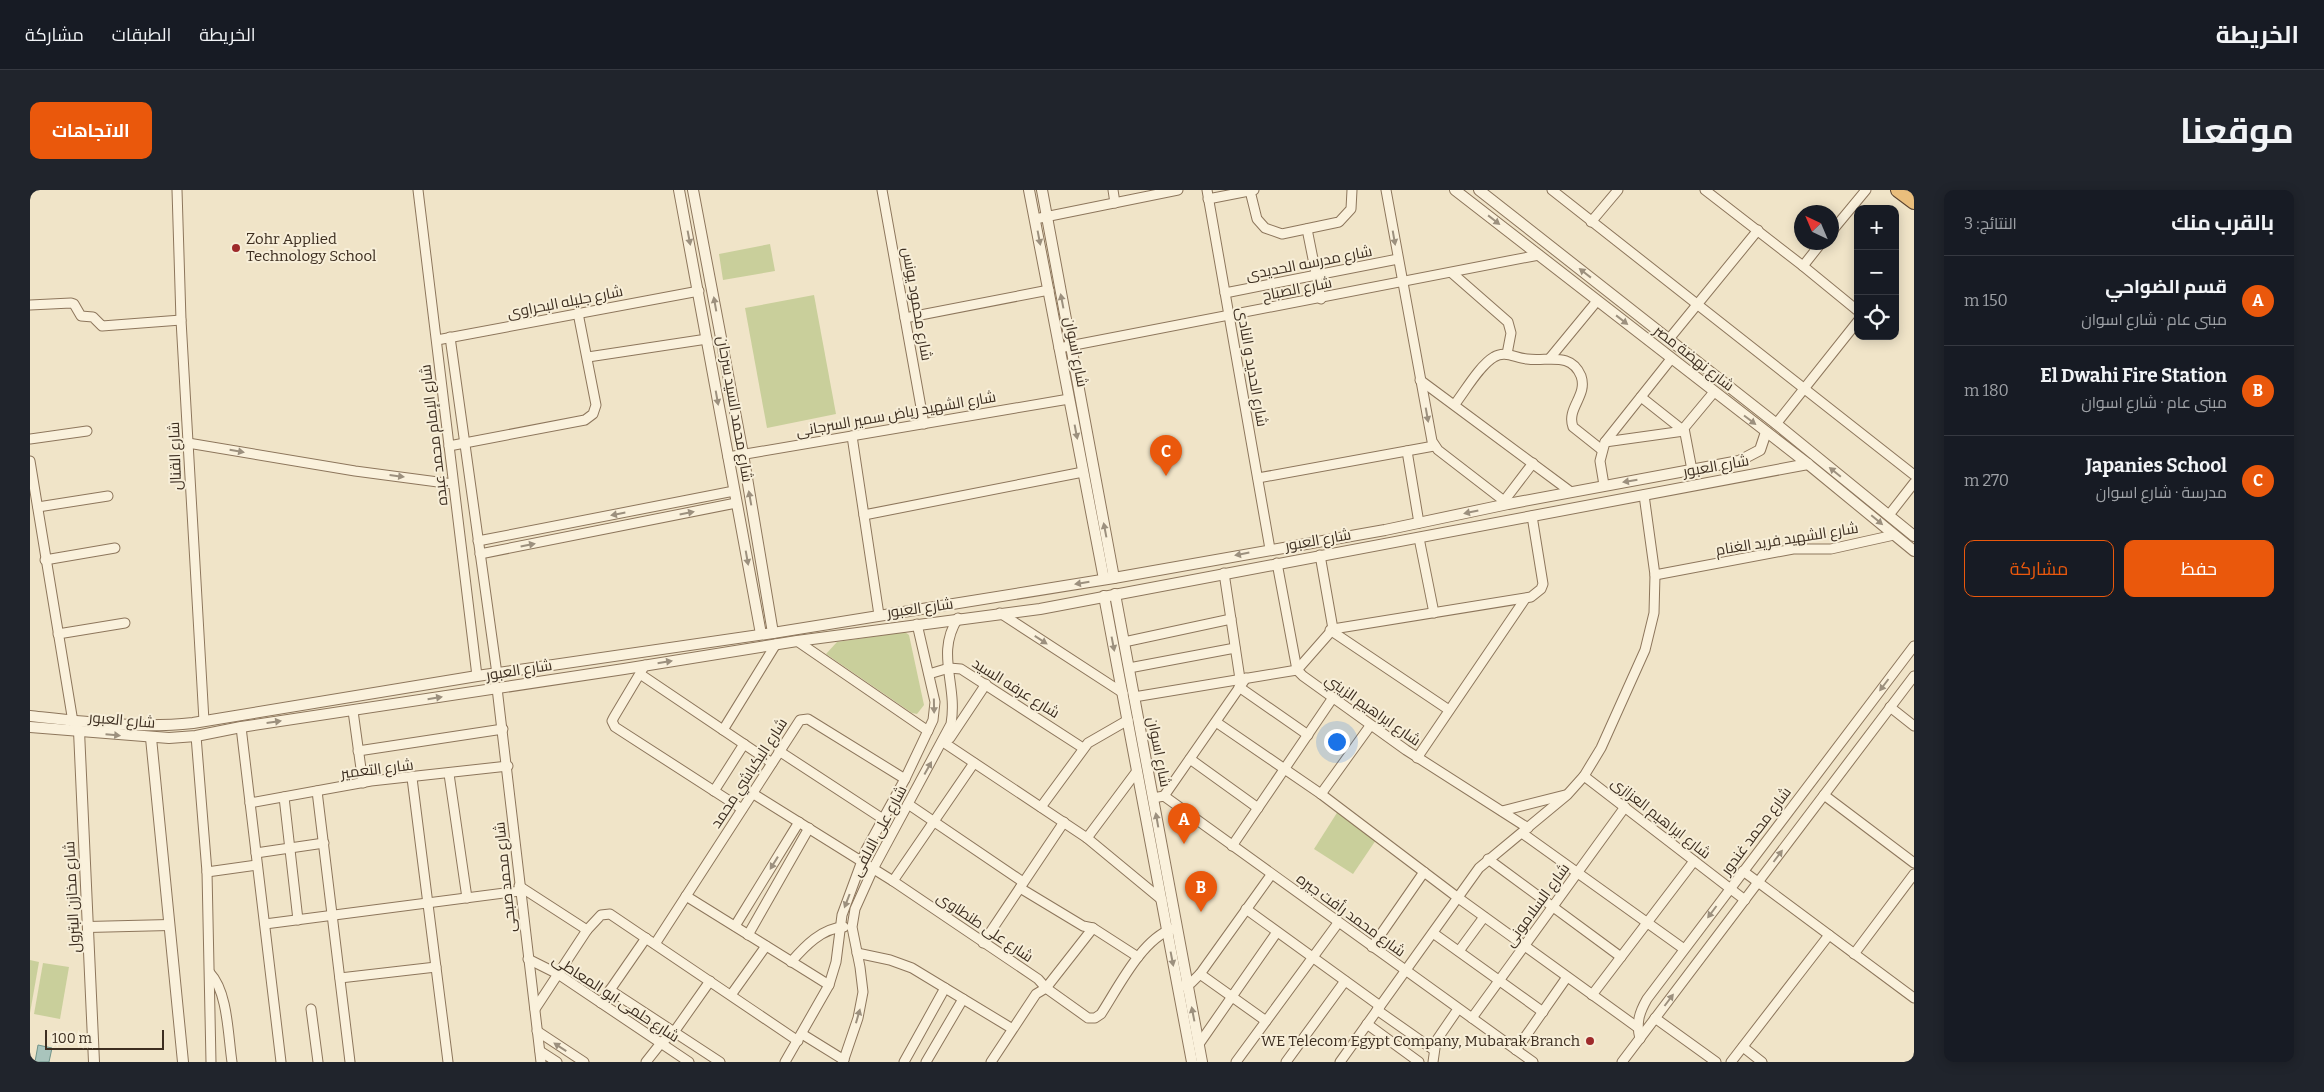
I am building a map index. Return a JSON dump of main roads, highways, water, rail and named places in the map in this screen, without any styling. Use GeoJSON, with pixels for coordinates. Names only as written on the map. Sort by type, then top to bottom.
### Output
{"type":"FeatureCollection","features":[{"type":"Feature","properties":{"kind":"highway"},"geometry":{"type":"LineString","coordinates":[[1898,190],[1914,202]]}},
{"type":"Feature","properties":{"kind":"water"},"geometry":{"type":"Polygon","coordinates":[[[38,1045],[52,1048],[49,1062],[35,1062],[38,1045]]]}},
{"type":"Feature","properties":{"kind":"place","name":"Zohr Applied Technology School"},"geometry":{"type":"Point","coordinates":[236,248]}},
{"type":"Feature","properties":{"kind":"place","name":"Japanies School"},"geometry":{"type":"Point","coordinates":[1166,476]}},
{"type":"Feature","properties":{"kind":"place","name":"قسم الضواحي"},"geometry":{"type":"Point","coordinates":[1184,844]}},
{"type":"Feature","properties":{"kind":"place","name":"El Dwahi Fire Station"},"geometry":{"type":"Point","coordinates":[1201,912]}},
{"type":"Feature","properties":{"kind":"place","name":"WE Telecom Egypt Company, Mubarak Branch"},"geometry":{"type":"Point","coordinates":[1590,1041]}}]}
